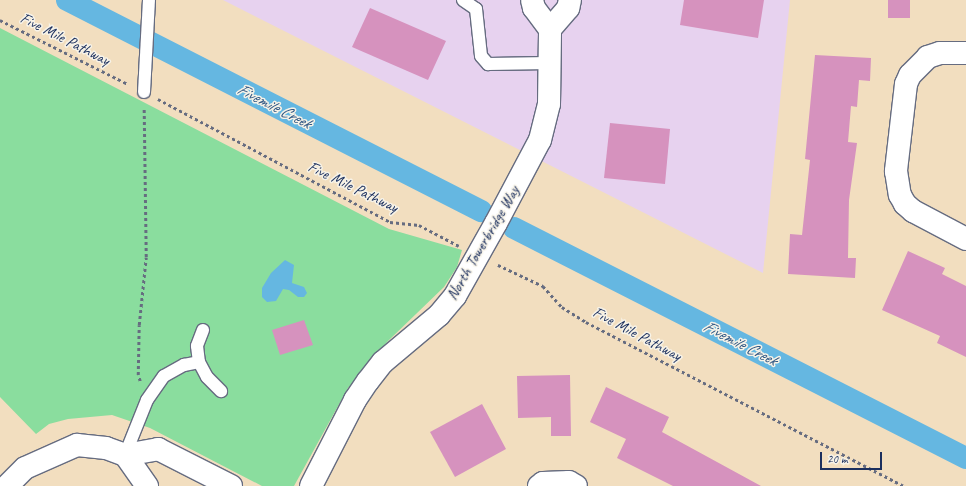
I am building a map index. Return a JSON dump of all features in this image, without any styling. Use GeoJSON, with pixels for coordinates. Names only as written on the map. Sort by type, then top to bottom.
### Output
{"type":"FeatureCollection","features":[{"type":"Feature","properties":{"kind":"street"},"geometry":{"type":"LineString","coordinates":[[532,0],[534,8],[550,29],[568,8],[570,0]]}},
{"type":"Feature","properties":{"kind":"street","name":"North Towerbridge Way"},"geometry":{"type":"LineString","coordinates":[[311,486],[355,400],[368,381],[383,362],[439,315],[455,296],[540,140],[549,104],[550,29]]}},
{"type":"Feature","properties":{"kind":"street"},"geometry":{"type":"LineString","coordinates":[[966,53],[940,53],[928,57],[910,75],[906,84],[896,171],[900,195],[914,211],[966,238]]}},
{"type":"Feature","properties":{"kind":"street"},"geometry":{"type":"LineString","coordinates":[[7,486],[25,468],[77,445],[106,448],[125,455],[158,449],[231,486]]}},
{"type":"Feature","properties":{"kind":"street"},"geometry":{"type":"LineString","coordinates":[[125,455],[147,486]]}},
{"type":"Feature","properties":{"kind":"street"},"geometry":{"type":"LineString","coordinates":[[541,484],[569,482],[576,486]]}},
{"type":"Feature","properties":{"kind":"lane"},"geometry":{"type":"LineString","coordinates":[[144,92],[148,46],[149,0]]}},
{"type":"Feature","properties":{"kind":"lane"},"geometry":{"type":"LineString","coordinates":[[463,0],[476,9],[481,56],[488,64],[549,63]]}},
{"type":"Feature","properties":{"kind":"lane"},"geometry":{"type":"LineString","coordinates":[[203,330],[197,346],[199,362],[207,377],[221,391]]}},
{"type":"Feature","properties":{"kind":"lane"},"geometry":{"type":"LineString","coordinates":[[125,455],[147,400],[164,376],[184,365],[199,362]]}},
{"type":"Feature","properties":{"kind":"path","name":"Five Mile Pathway"},"geometry":{"type":"LineString","coordinates":[[0,20],[144,92],[390,222],[419,225],[478,256],[542,286],[562,307],[586,322],[904,486]]}},
{"type":"Feature","properties":{"kind":"path"},"geometry":{"type":"LineString","coordinates":[[144,92],[146,257],[139,325],[138,375],[147,400]]}},
{"type":"Feature","properties":{"kind":"shaded area"},"geometry":{"type":"Polygon","coordinates":[[[223,0],[790,0],[763,273],[223,0]]]}},
{"type":"Feature","properties":{"kind":"green space"},"geometry":{"type":"Polygon","coordinates":[[[0,28],[389,229],[462,250],[457,267],[444,287],[388,341],[348,388],[294,486],[262,486],[150,428],[112,415],[68,419],[49,424],[36,434],[0,397],[0,28]]]}},
{"type":"Feature","properties":{"kind":"water"},"geometry":{"type":"Polygon","coordinates":[[[285,260],[294,265],[292,283],[304,287],[307,293],[304,297],[298,297],[289,290],[283,289],[276,301],[267,302],[262,297],[262,288],[271,273],[285,260]]]}},
{"type":"Feature","properties":{"kind":"building"},"geometry":{"type":"Polygon","coordinates":[[[684,0],[764,0],[758,38],[680,25],[684,0]]]}},
{"type":"Feature","properties":{"kind":"building"},"geometry":{"type":"Polygon","coordinates":[[[888,0],[910,0],[910,18],[888,18],[888,0]]]}},
{"type":"Feature","properties":{"kind":"building"},"geometry":{"type":"Polygon","coordinates":[[[370,8],[446,41],[428,80],[352,47],[370,8]]]}},
{"type":"Feature","properties":{"kind":"building"},"geometry":{"type":"Polygon","coordinates":[[[815,55],[871,58],[870,81],[859,80],[857,107],[851,106],[848,142],[857,143],[849,200],[848,258],[856,258],[855,278],[788,274],[790,234],[802,235],[810,160],[805,159],[815,55]]]}},
{"type":"Feature","properties":{"kind":"building"},"geometry":{"type":"Polygon","coordinates":[[[610,123],[670,129],[665,184],[604,178],[610,123]]]}},
{"type":"Feature","properties":{"kind":"building"},"geometry":{"type":"Polygon","coordinates":[[[908,251],[945,268],[942,274],[966,286],[966,357],[937,343],[940,336],[882,310],[908,251]]]}},
{"type":"Feature","properties":{"kind":"building"},"geometry":{"type":"Polygon","coordinates":[[[304,320],[313,345],[280,355],[272,330],[304,320]]]}},
{"type":"Feature","properties":{"kind":"building"},"geometry":{"type":"Polygon","coordinates":[[[570,375],[571,436],[551,436],[551,417],[518,418],[517,376],[570,375]]]}},
{"type":"Feature","properties":{"kind":"building"},"geometry":{"type":"Polygon","coordinates":[[[606,387],[669,417],[662,432],[761,486],[673,486],[617,458],[626,439],[590,422],[606,387]]]}},
{"type":"Feature","properties":{"kind":"building"},"geometry":{"type":"Polygon","coordinates":[[[482,404],[506,449],[455,477],[430,432],[482,404]]]}},
{"type":"Feature","properties":{"kind":"waterway","name":"Fivemile Creek"},"geometry":{"type":"LineString","coordinates":[[67,0],[481,211]]}},
{"type":"Feature","properties":{"kind":"waterway","name":"Fivemile Creek"},"geometry":{"type":"LineString","coordinates":[[514,228],[966,458]]}}]}
